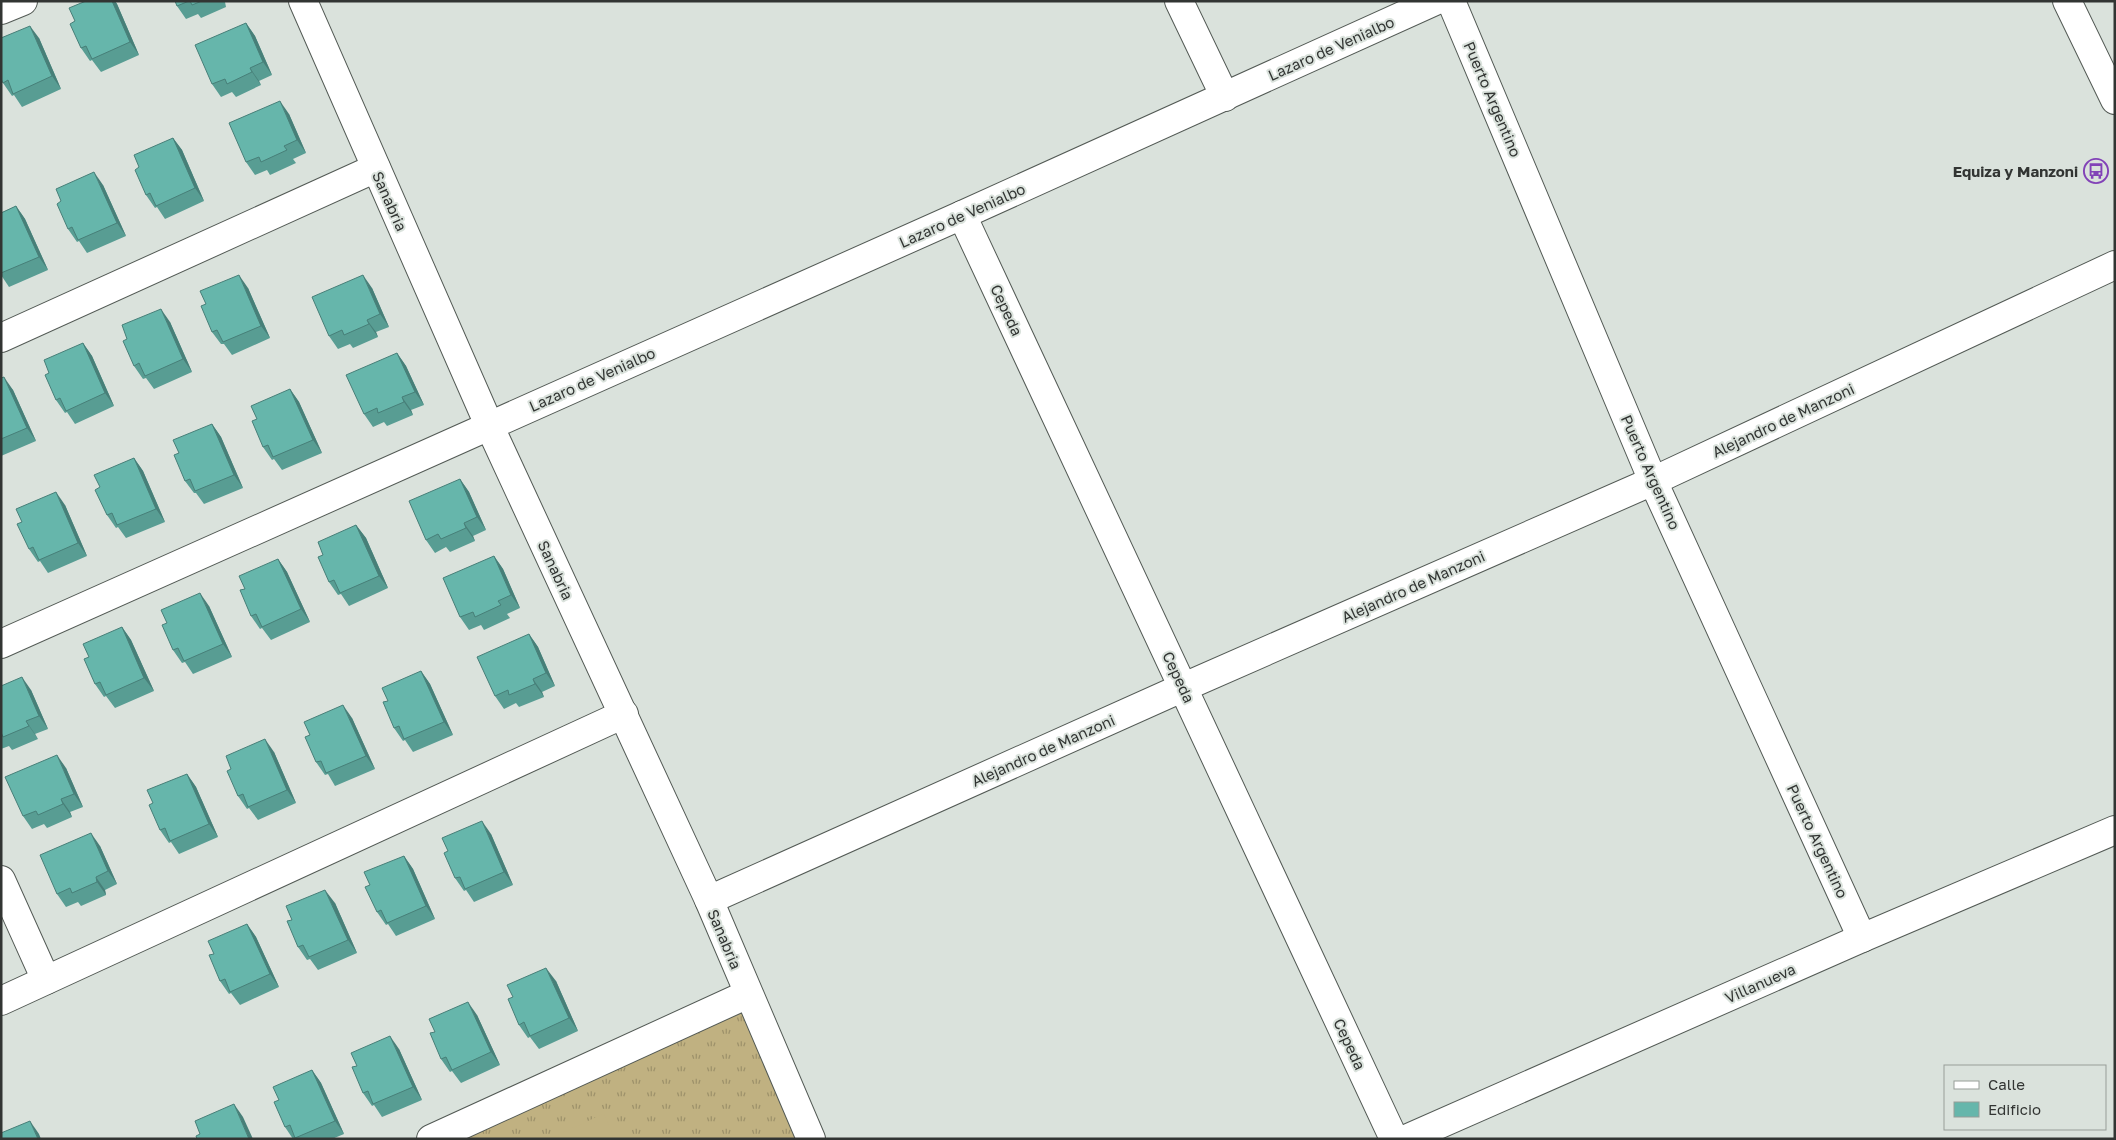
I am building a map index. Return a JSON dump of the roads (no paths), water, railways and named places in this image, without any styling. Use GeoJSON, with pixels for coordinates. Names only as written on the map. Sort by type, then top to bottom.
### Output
{"type":"FeatureCollection","features":[{"type":"Feature","properties":{"kind":"street"},"geometry":{"type":"LineString","coordinates":[[1,10],[23,1]]}},
{"type":"Feature","properties":{"kind":"street","name":"Sanabria"},"geometry":{"type":"LineString","coordinates":[[303,1],[488,425],[709,900],[812,1139]]}},
{"type":"Feature","properties":{"kind":"street"},"geometry":{"type":"LineString","coordinates":[[1179,1],[1225,97]]}},
{"type":"Feature","properties":{"kind":"street","name":"Lazaro de Venialbo"},"geometry":{"type":"LineString","coordinates":[[1,644],[962,215],[1435,1]]}},
{"type":"Feature","properties":{"kind":"street","name":"Puerto Argentino"},"geometry":{"type":"LineString","coordinates":[[1451,1],[1653,481],[1862,938]]}},
{"type":"Feature","properties":{"kind":"street"},"geometry":{"type":"LineString","coordinates":[[2067,1],[2115,100]]}},
{"type":"Feature","properties":{"kind":"street"},"geometry":{"type":"LineString","coordinates":[[1,338],[376,168]]}},
{"type":"Feature","properties":{"kind":"street","name":"Cepeda"},"geometry":{"type":"LineString","coordinates":[[962,215],[1394,1139]]}},
{"type":"Feature","properties":{"kind":"street","name":"Alejandro de Manzoni"},"geometry":{"type":"LineString","coordinates":[[709,900],[1184,687],[1653,481],[2115,265]]}},
{"type":"Feature","properties":{"kind":"street"},"geometry":{"type":"LineString","coordinates":[[1,1001],[624,714]]}},
{"type":"Feature","properties":{"kind":"street","name":"Villanueva"},"geometry":{"type":"LineString","coordinates":[[1406,1139],[1862,938],[2115,830]]}},
{"type":"Feature","properties":{"kind":"street"},"geometry":{"type":"LineString","coordinates":[[1,880],[46,980]]}},
{"type":"Feature","properties":{"kind":"street"},"geometry":{"type":"LineString","coordinates":[[431,1139],[748,994]]}},
{"type":"Feature","properties":{"kind":"place","name":"Equiza y Manzoni"},"geometry":{"type":"Point","coordinates":[2096,171]}}]}
